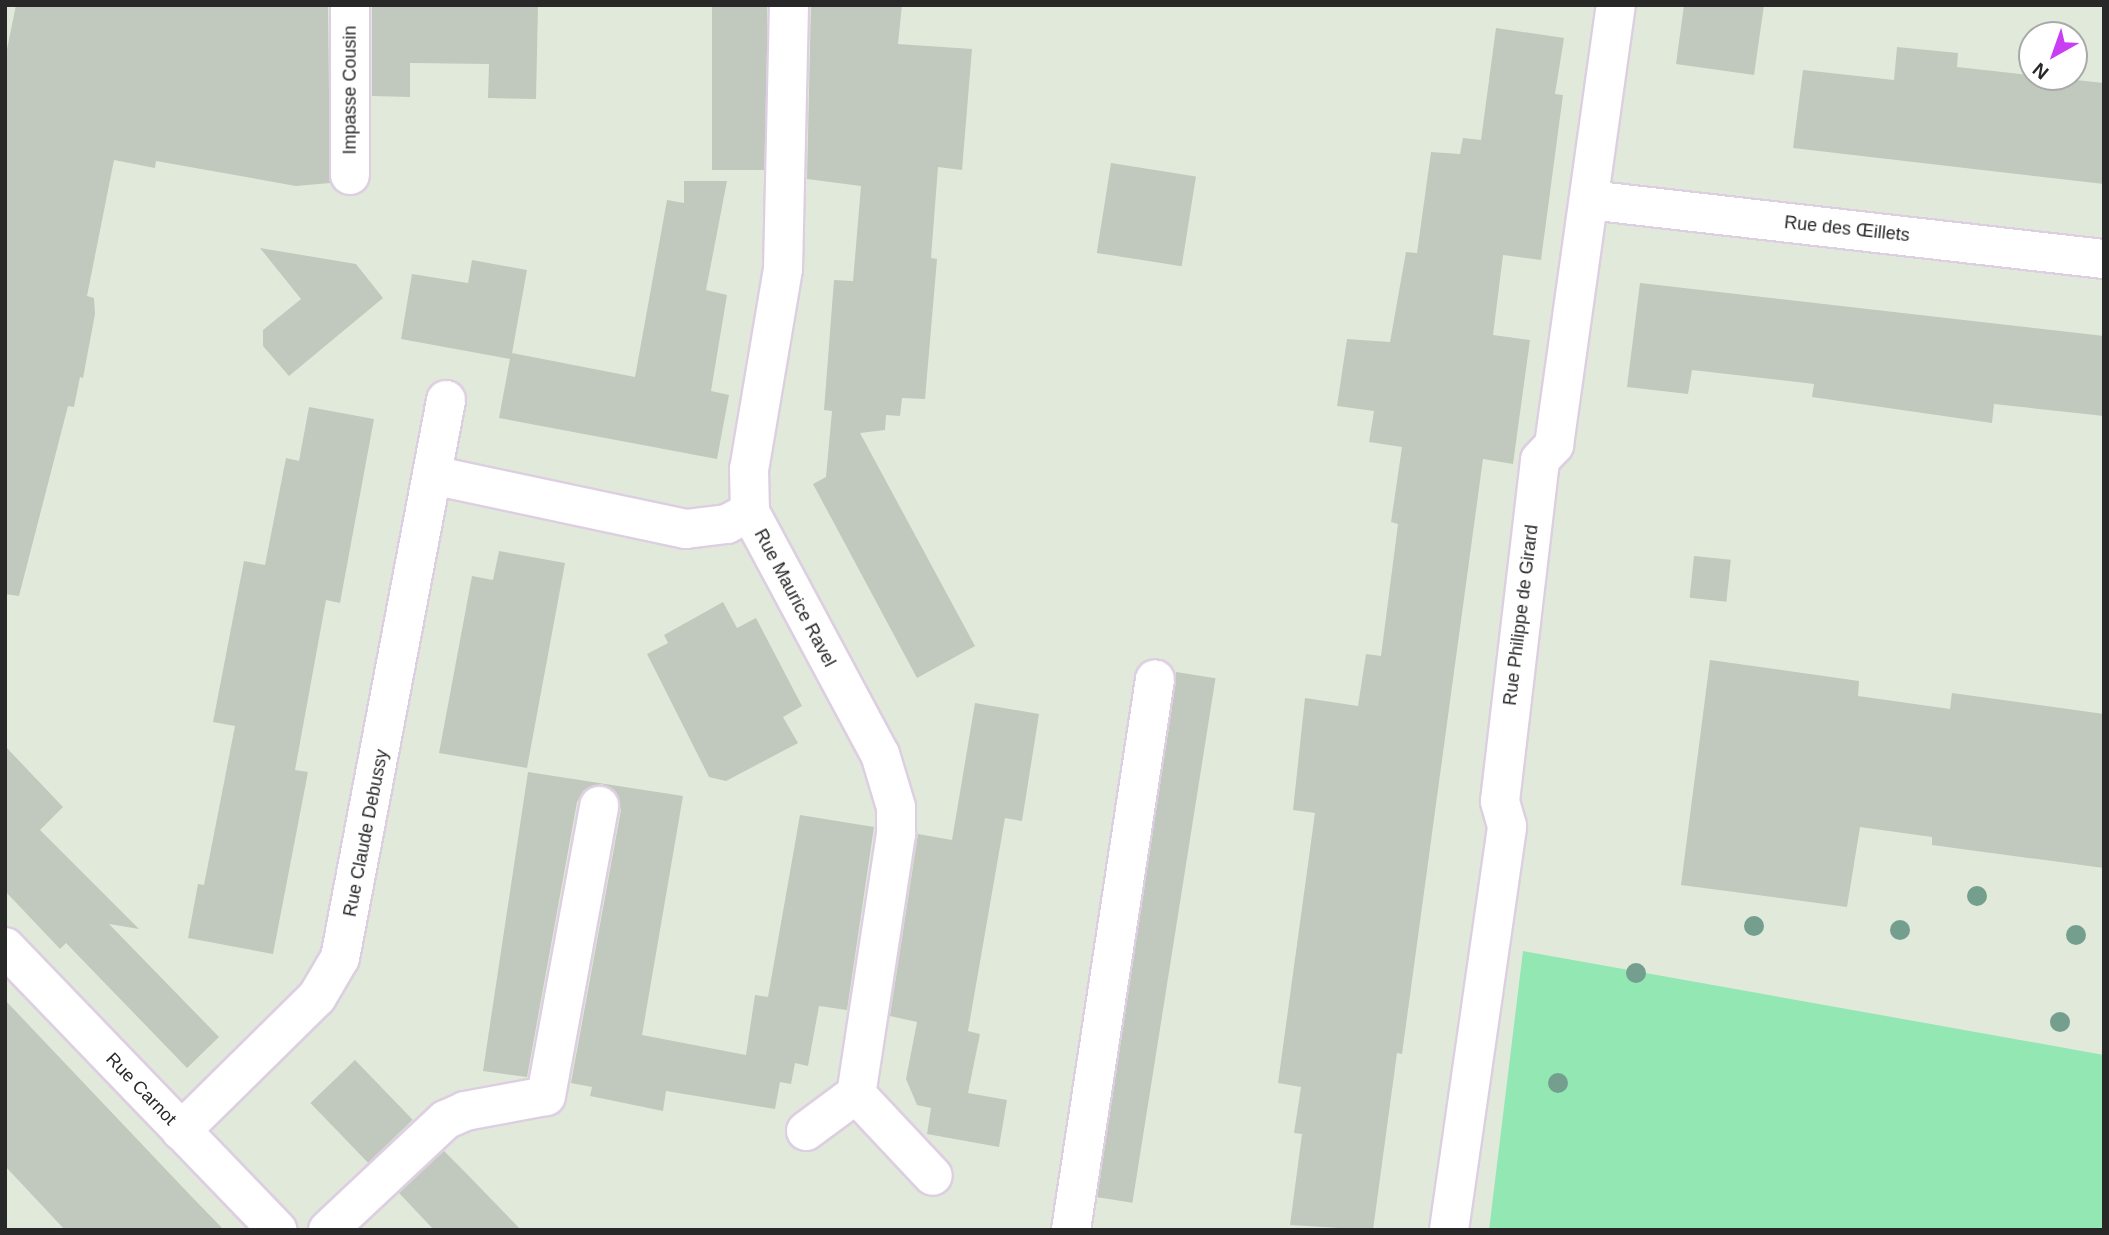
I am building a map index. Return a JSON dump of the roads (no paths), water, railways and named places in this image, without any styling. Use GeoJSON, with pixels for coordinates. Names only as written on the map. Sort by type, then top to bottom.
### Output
{"type":"FeatureCollection","features":[{"type":"Feature","properties":{"kind":"street","name":"Impasse Cousin"},"geometry":{"type":"LineString","coordinates":[[350,5],[350,174]]}},
{"type":"Feature","properties":{"kind":"street","name":"Rue Maurice Ravel"},"geometry":{"type":"LineString","coordinates":[[789,5],[783,269],[748,469],[750,512],[880,754],[896,807],[896,834],[856,1094]]}},
{"type":"Feature","properties":{"kind":"street","name":"Rue Philippe de Girard"},"geometry":{"type":"LineString","coordinates":[[1449,1230],[1507,826],[1500,801],[1539,460],[1554,445],[1616,5]]}},
{"type":"Feature","properties":{"kind":"street","name":"Rue des Œillets"},"geometry":{"type":"LineString","coordinates":[[1589,200],[2104,258]]}},
{"type":"Feature","properties":{"kind":"street","name":"Rue Claude Debussy"},"geometry":{"type":"LineString","coordinates":[[181,1131],[317,997],[340,958],[446,400]]}},
{"type":"Feature","properties":{"kind":"street"},"geometry":{"type":"LineString","coordinates":[[432,475],[686,529],[727,524],[750,512]]}},
{"type":"Feature","properties":{"kind":"street"},"geometry":{"type":"LineString","coordinates":[[1074,1229],[1156,680]]}},
{"type":"Feature","properties":{"kind":"street"},"geometry":{"type":"LineString","coordinates":[[328,1230],[445,1120],[464,1111],[546,1096],[599,806]]}},
{"type":"Feature","properties":{"kind":"street","name":"Rue Carnot"},"geometry":{"type":"LineString","coordinates":[[5,947],[277,1230]]}},
{"type":"Feature","properties":{"kind":"street"},"geometry":{"type":"LineString","coordinates":[[806,1131],[856,1094],[933,1176]]}}]}
